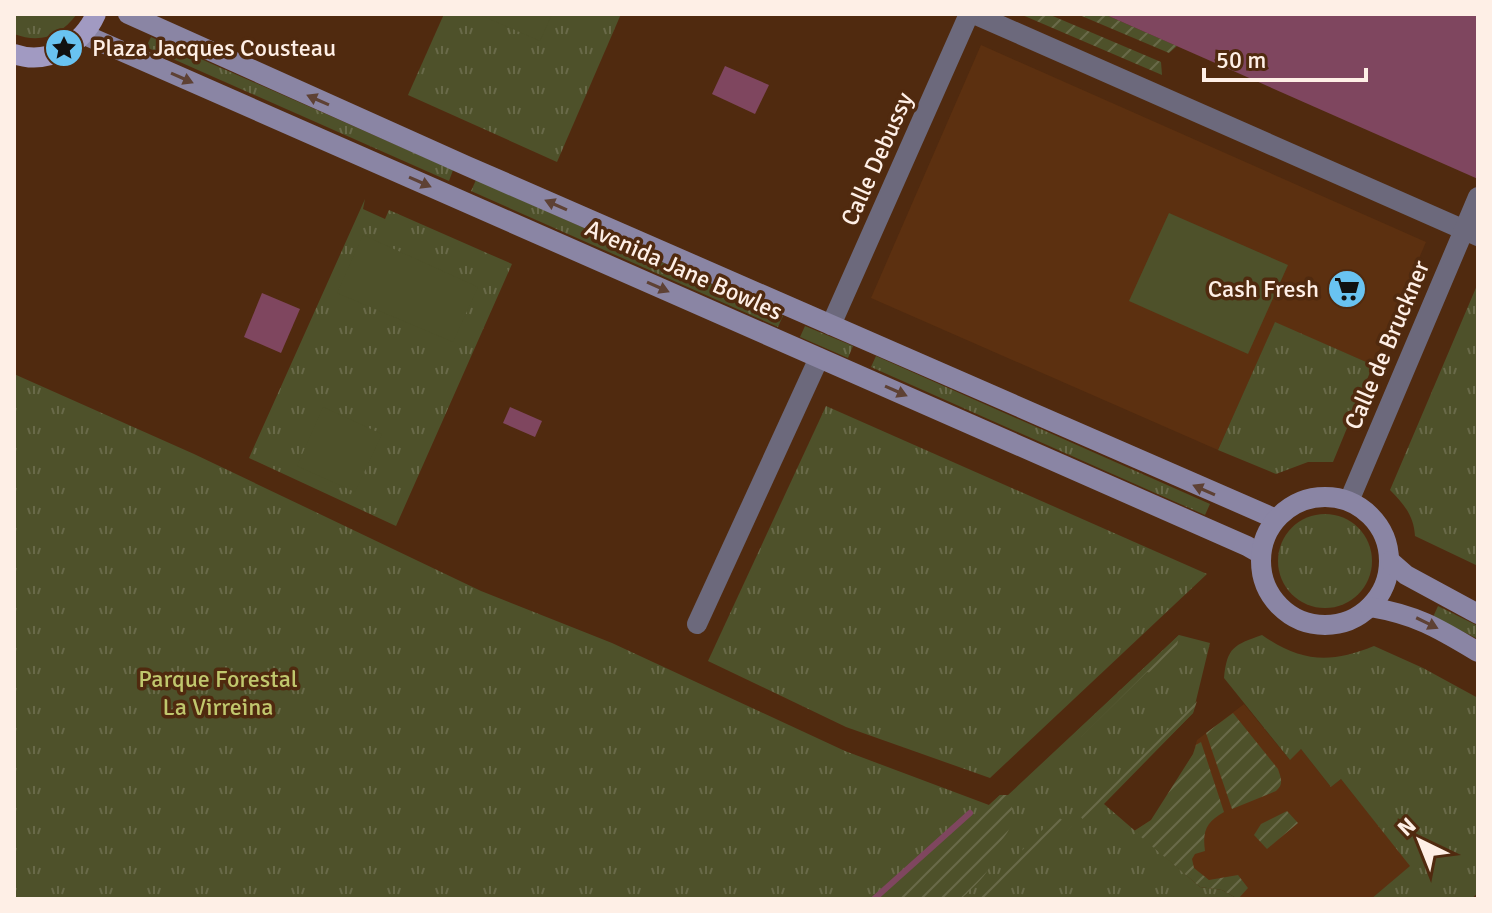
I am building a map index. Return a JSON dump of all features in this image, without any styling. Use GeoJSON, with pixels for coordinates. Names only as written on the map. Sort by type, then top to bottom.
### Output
{"type":"FeatureCollection","features":[{"type":"Feature","properties":{"kind":"main road"},"geometry":{"type":"LineString","coordinates":[[16,61],[63,51],[85,35],[96,14]]}},
{"type":"Feature","properties":{"kind":"main road","name":"Avenida Jane Bowles"},"geometry":{"type":"LineString","coordinates":[[128,14],[1276,519]]}},
{"type":"Feature","properties":{"kind":"main road","name":"Avenida Jane Bowles"},"geometry":{"type":"LineString","coordinates":[[85,35],[1261,554]]}},
{"type":"Feature","properties":{"kind":"main road"},"geometry":{"type":"LineString","coordinates":[[1314,499],[1349,501],[1368,512],[1388,545],[1390,561],[1386,581],[1370,607],[1342,623],[1310,624],[1291,616],[1269,594],[1261,570],[1266,535],[1276,519],[1294,507],[1314,499]]}},
{"type":"Feature","properties":{"kind":"main road"},"geometry":{"type":"LineString","coordinates":[[1390,561],[1406,575],[1478,614]]}},
{"type":"Feature","properties":{"kind":"main road"},"geometry":{"type":"LineString","coordinates":[[1370,607],[1413,616],[1478,652]]}},
{"type":"Feature","properties":{"kind":"street","name":"Calle Debussy"},"geometry":{"type":"LineString","coordinates":[[831,325],[971,14]]}},
{"type":"Feature","properties":{"kind":"street"},"geometry":{"type":"LineString","coordinates":[[971,14],[1471,233]]}},
{"type":"Feature","properties":{"kind":"street","name":"Calle de Bruckner"},"geometry":{"type":"LineString","coordinates":[[1349,501],[1471,233],[1475,204]]}},
{"type":"Feature","properties":{"kind":"street"},"geometry":{"type":"LineString","coordinates":[[697,624],[819,358]]}},
{"type":"Feature","properties":{"kind":"shaded area"},"geometry":{"type":"Polygon","coordinates":[[[1104,14],[1478,14],[1478,179],[1104,14]]]}},
{"type":"Feature","properties":{"kind":"shaded area"},"geometry":{"type":"Polygon","coordinates":[[[981,45],[1426,242],[1373,365],[1275,323],[1218,450],[871,298],[981,45]]]}},
{"type":"Feature","properties":{"kind":"shaded area"},"geometry":{"type":"Polygon","coordinates":[[[725,66],[769,85],[755,114],[712,94],[725,66]]]}},
{"type":"Feature","properties":{"kind":"shaded area"},"geometry":{"type":"Polygon","coordinates":[[[262,293],[300,309],[281,353],[244,337],[262,293]]]}},
{"type":"Feature","properties":{"kind":"shaded area"},"geometry":{"type":"Polygon","coordinates":[[[510,407],[542,421],[535,437],[503,423],[510,407]]]}},
{"type":"Feature","properties":{"kind":"shaded area"},"geometry":{"type":"Polygon","coordinates":[[[1244,704],[1289,759],[1301,749],[1331,787],[1341,779],[1411,866],[1371,899],[1238,899],[1134,831],[1151,820],[1161,807],[1193,754],[1197,740],[1244,704]]]}},
{"type":"Feature","properties":{"kind":"green space"},"geometry":{"type":"Polygon","coordinates":[[[14,14],[77,14],[57,33],[33,38],[14,34],[14,14]]]}},
{"type":"Feature","properties":{"kind":"green space"},"geometry":{"type":"Polygon","coordinates":[[[444,14],[621,14],[557,162],[408,95],[444,14]]]}},
{"type":"Feature","properties":{"kind":"green space"},"geometry":{"type":"Polygon","coordinates":[[[478,14],[552,14],[540,41],[478,14]]]}},
{"type":"Feature","properties":{"kind":"green space"},"geometry":{"type":"Polygon","coordinates":[[[1020,14],[1048,14],[1161,62],[1162,75],[1020,14]]]}},
{"type":"Feature","properties":{"kind":"green space"},"geometry":{"type":"Polygon","coordinates":[[[1077,14],[1104,14],[1177,46],[1169,53],[1077,14]]]}},
{"type":"Feature","properties":{"kind":"green space"},"geometry":{"type":"Polygon","coordinates":[[[151,37],[453,170],[449,181],[146,47],[151,37]]]}},
{"type":"Feature","properties":{"kind":"green space"},"geometry":{"type":"Polygon","coordinates":[[[476,180],[783,316],[778,327],[471,191],[476,180]]]}},
{"type":"Feature","properties":{"kind":"green space"},"geometry":{"type":"Polygon","coordinates":[[[365,199],[363,209],[385,219],[389,210],[512,264],[396,526],[249,458],[365,199]]]}},
{"type":"Feature","properties":{"kind":"green space"},"geometry":{"type":"Polygon","coordinates":[[[1169,213],[1288,265],[1248,354],[1129,301],[1169,213]]]}},
{"type":"Feature","properties":{"kind":"green space"},"geometry":{"type":"Polygon","coordinates":[[[363,235],[478,287],[453,342],[337,293],[363,235]]]}},
{"type":"Feature","properties":{"kind":"green space"},"geometry":{"type":"Polygon","coordinates":[[[1478,283],[1478,566],[1415,536],[1413,522],[1390,490],[1478,283]]]}},
{"type":"Feature","properties":{"kind":"green space"},"geometry":{"type":"Polygon","coordinates":[[[1275,322],[1373,365],[1333,462],[1308,462],[1276,474],[1218,450],[1275,322]]]}},
{"type":"Feature","properties":{"kind":"green space"},"geometry":{"type":"Polygon","coordinates":[[[805,326],[853,346],[848,358],[800,337],[805,326]]]}},
{"type":"Feature","properties":{"kind":"green space"},"geometry":{"type":"Polygon","coordinates":[[[876,356],[1210,504],[1205,515],[871,367],[876,356]]]}},
{"type":"Feature","properties":{"kind":"green space","name":"Parque Forestal La Virreina"},"geometry":{"type":"Polygon","coordinates":[[[14,374],[194,454],[481,591],[612,643],[845,751],[989,805],[1000,795],[1008,795],[1179,635],[1210,643],[1193,713],[1104,804],[1200,887],[1222,890],[1238,899],[14,899],[14,374]]]}},
{"type":"Feature","properties":{"kind":"green space"},"geometry":{"type":"Polygon","coordinates":[[[826,406],[1207,574],[990,778],[846,727],[708,661],[826,406]]]}},
{"type":"Feature","properties":{"kind":"green space"},"geometry":{"type":"Polygon","coordinates":[[[323,407],[382,434],[355,492],[297,466],[323,407]]]}},
{"type":"Feature","properties":{"kind":"green space"},"geometry":{"type":"Polygon","coordinates":[[[1325,514],[1343,518],[1358,528],[1368,543],[1372,561],[1368,579],[1358,594],[1343,604],[1325,608],[1307,604],[1292,594],[1282,579],[1278,561],[1282,543],[1292,528],[1307,518],[1325,514]]]}},
{"type":"Feature","properties":{"kind":"green space"},"geometry":{"type":"Polygon","coordinates":[[[1438,606],[1478,626],[1478,639],[1433,617],[1438,606]]]}},
{"type":"Feature","properties":{"kind":"green space"},"geometry":{"type":"Polygon","coordinates":[[[1179,635],[1177,646],[1155,674],[1147,672],[1081,737],[1076,732],[1179,635]]]}},
{"type":"Feature","properties":{"kind":"green space"},"geometry":{"type":"Polygon","coordinates":[[[1262,635],[1290,651],[1316,657],[1343,656],[1374,646],[1478,698],[1478,893],[1471,899],[1371,899],[1410,866],[1341,779],[1331,787],[1301,749],[1290,760],[1224,678],[1230,653],[1238,645],[1262,635]]]}},
{"type":"Feature","properties":{"kind":"green space"},"geometry":{"type":"Polygon","coordinates":[[[1197,701],[1193,713],[1085,822],[1080,816],[1197,701]]]}},
{"type":"Feature","properties":{"kind":"green space"},"geometry":{"type":"Polygon","coordinates":[[[1233,713],[1278,769],[1281,781],[1276,791],[1232,809],[1206,733],[1233,713]]]}},
{"type":"Feature","properties":{"kind":"green space"},"geometry":{"type":"Polygon","coordinates":[[[1201,742],[1224,812],[1207,827],[1205,851],[1195,854],[1192,859],[1194,868],[1209,880],[1238,875],[1248,888],[1238,899],[1222,890],[1200,887],[1134,831],[1151,820],[1196,745],[1201,742]]]}},
{"type":"Feature","properties":{"kind":"green space"},"geometry":{"type":"Polygon","coordinates":[[[1000,795],[1008,795],[1011,803],[1009,829],[996,846],[988,869],[961,899],[886,899],[1000,795]]]}},
{"type":"Feature","properties":{"kind":"green space"},"geometry":{"type":"Polygon","coordinates":[[[1287,811],[1298,823],[1267,849],[1254,835],[1261,824],[1287,811]]]}},
{"type":"Feature","properties":{"kind":"green space"},"geometry":{"type":"Polygon","coordinates":[[[1056,816],[1072,826],[993,899],[974,899],[1056,816]]]}},
{"type":"Feature","properties":{"kind":"waterway"},"geometry":{"type":"LineString","coordinates":[[874,899],[970,813]]}},
{"type":"Feature","properties":{"kind":"place","name":"Plaza Jacques Cousteau"},"geometry":{"type":"Point","coordinates":[64,48]}},
{"type":"Feature","properties":{"kind":"place","name":"Cash Fresh"},"geometry":{"type":"Point","coordinates":[1347,289]}}]}
